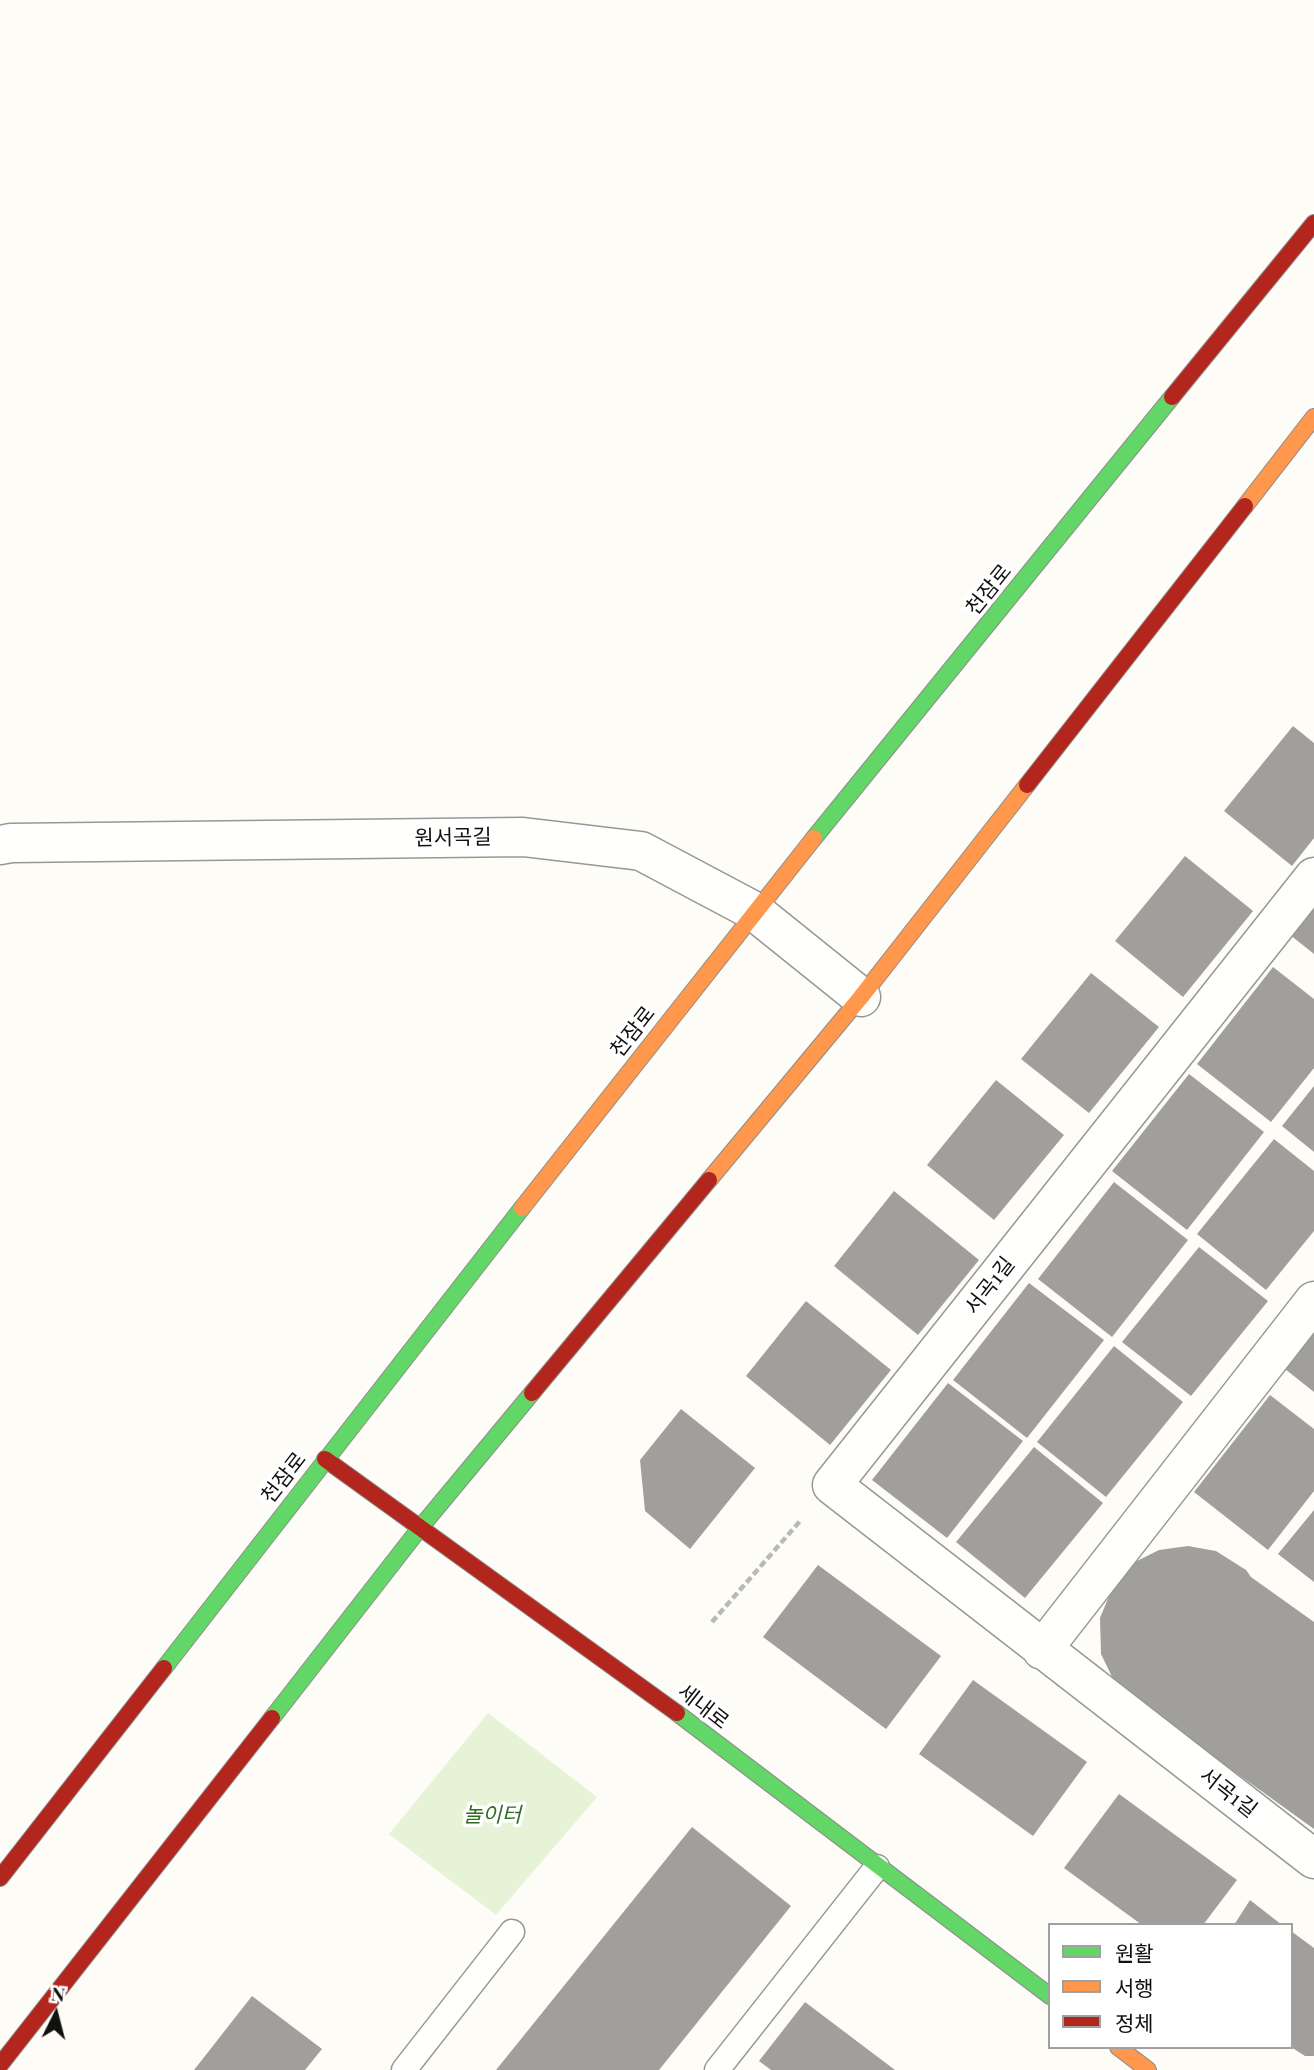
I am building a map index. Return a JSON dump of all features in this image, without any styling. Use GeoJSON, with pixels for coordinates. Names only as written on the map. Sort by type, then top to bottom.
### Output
{"type":"FeatureCollection","features":[{"type":"Feature","properties":{"kind":"street","name":"천잠로"},"geometry":{"type":"LineString","coordinates":[[0,1878],[754,911],[1314,223]]}},
{"type":"Feature","properties":{"kind":"street"},"geometry":{"type":"LineString","coordinates":[[0,2066],[420,1528],[861,997],[1314,417]]}},
{"type":"Feature","properties":{"kind":"street","name":"원서곡길"},"geometry":{"type":"LineString","coordinates":[[0,845],[523,837],[641,851],[754,911],[861,997]]}},
{"type":"Feature","properties":{"kind":"street","name":"서곡1길"},"geometry":{"type":"LineString","coordinates":[[1314,877],[832,1485],[1314,1859]]}},
{"type":"Feature","properties":{"kind":"street"},"geometry":{"type":"LineString","coordinates":[[1042,1650],[1314,1301]]}},
{"type":"Feature","properties":{"kind":"street","name":"세내로"},"geometry":{"type":"LineString","coordinates":[[325,1459],[645,1688],[1048,1995]]}},
{"type":"Feature","properties":{"kind":"street"},"geometry":{"type":"LineString","coordinates":[[1121,2049],[1148,2070]]}},
{"type":"Feature","properties":{"kind":"lane"},"geometry":{"type":"LineString","coordinates":[[717,2070],[877,1867]]}},
{"type":"Feature","properties":{"kind":"lane"},"geometry":{"type":"LineString","coordinates":[[404,2070],[512,1932]]}},
{"type":"Feature","properties":{"kind":"path"},"geometry":{"type":"LineString","coordinates":[[712,1622],[832,1485]]}},
{"type":"Feature","properties":{"kind":"green space","name":"놀이터"},"geometry":{"type":"Polygon","coordinates":[[[488,1713],[597,1797],[496,1915],[389,1834],[488,1713]]]}},
{"type":"Feature","properties":{"kind":"building"},"geometry":{"type":"Polygon","coordinates":[[[1293,726],[1314,743],[1314,838],[1292,866],[1224,811],[1293,726]]]}},
{"type":"Feature","properties":{"kind":"building"},"geometry":{"type":"Polygon","coordinates":[[[1185,856],[1253,911],[1183,997],[1115,941],[1185,856]]]}},
{"type":"Feature","properties":{"kind":"building"},"geometry":{"type":"Polygon","coordinates":[[[1314,902],[1314,954],[1289,934],[1314,902]]]}},
{"type":"Feature","properties":{"kind":"building"},"geometry":{"type":"Polygon","coordinates":[[[1273,967],[1314,999],[1314,1068],[1271,1122],[1197,1064],[1273,967]]]}},
{"type":"Feature","properties":{"kind":"building"},"geometry":{"type":"Polygon","coordinates":[[[1091,973],[1159,1027],[1089,1113],[1021,1059],[1091,973]]]}},
{"type":"Feature","properties":{"kind":"building"},"geometry":{"type":"Polygon","coordinates":[[[1189,1074],[1264,1132],[1187,1230],[1112,1171],[1189,1074]]]}},
{"type":"Feature","properties":{"kind":"building"},"geometry":{"type":"Polygon","coordinates":[[[996,1080],[1064,1135],[994,1220],[927,1165],[996,1080]]]}},
{"type":"Feature","properties":{"kind":"building"},"geometry":{"type":"Polygon","coordinates":[[[1314,1086],[1314,1152],[1282,1126],[1314,1086]]]}},
{"type":"Feature","properties":{"kind":"building"},"geometry":{"type":"Polygon","coordinates":[[[1274,1139],[1314,1171],[1314,1231],[1266,1290],[1197,1234],[1274,1139]]]}},
{"type":"Feature","properties":{"kind":"building"},"geometry":{"type":"Polygon","coordinates":[[[1114,1182],[1188,1240],[1112,1337],[1038,1279],[1114,1182]]]}},
{"type":"Feature","properties":{"kind":"building"},"geometry":{"type":"Polygon","coordinates":[[[894,1191],[979,1260],[918,1335],[834,1266],[894,1191]]]}},
{"type":"Feature","properties":{"kind":"building"},"geometry":{"type":"Polygon","coordinates":[[[1199,1247],[1268,1301],[1191,1396],[1122,1342],[1199,1247]]]}},
{"type":"Feature","properties":{"kind":"building"},"geometry":{"type":"Polygon","coordinates":[[[1029,1283],[1104,1340],[1027,1438],[953,1380],[1029,1283]]]}},
{"type":"Feature","properties":{"kind":"building"},"geometry":{"type":"Polygon","coordinates":[[[806,1301],[891,1370],[830,1445],[746,1376],[806,1301]]]}},
{"type":"Feature","properties":{"kind":"building"},"geometry":{"type":"Polygon","coordinates":[[[1314,1332],[1314,1392],[1285,1369],[1314,1332]]]}},
{"type":"Feature","properties":{"kind":"building"},"geometry":{"type":"Polygon","coordinates":[[[1114,1346],[1183,1402],[1106,1497],[1037,1442],[1114,1346]]]}},
{"type":"Feature","properties":{"kind":"building"},"geometry":{"type":"Polygon","coordinates":[[[948,1383],[1023,1441],[947,1538],[872,1480],[948,1383]]]}},
{"type":"Feature","properties":{"kind":"building"},"geometry":{"type":"Polygon","coordinates":[[[1270,1395],[1314,1429],[1314,1491],[1268,1550],[1194,1492],[1270,1395]]]}},
{"type":"Feature","properties":{"kind":"building"},"geometry":{"type":"Polygon","coordinates":[[[681,1409],[755,1468],[690,1549],[645,1511],[640,1460],[681,1409]]]}},
{"type":"Feature","properties":{"kind":"building"},"geometry":{"type":"Polygon","coordinates":[[[1034,1447],[1103,1503],[1025,1598],[956,1542],[1034,1447]]]}},
{"type":"Feature","properties":{"kind":"building"},"geometry":{"type":"Polygon","coordinates":[[[1314,1510],[1314,1582],[1278,1554],[1314,1510]]]}},
{"type":"Feature","properties":{"kind":"building"},"geometry":{"type":"Polygon","coordinates":[[[1188,1546],[1216,1551],[1246,1570],[1251,1577],[1314,1622],[1314,1829],[1117,1687],[1101,1654],[1100,1618],[1114,1584],[1133,1563],[1159,1550],[1188,1546]]]}},
{"type":"Feature","properties":{"kind":"building"},"geometry":{"type":"Polygon","coordinates":[[[818,1565],[941,1656],[886,1729],[763,1637],[818,1565]]]}},
{"type":"Feature","properties":{"kind":"building"},"geometry":{"type":"Polygon","coordinates":[[[973,1680],[1087,1762],[1033,1836],[919,1754],[973,1680]]]}},
{"type":"Feature","properties":{"kind":"building"},"geometry":{"type":"Polygon","coordinates":[[[1119,1794],[1237,1880],[1205,1923],[1139,1923],[1064,1868],[1119,1794]]]}},
{"type":"Feature","properties":{"kind":"building"},"geometry":{"type":"Polygon","coordinates":[[[692,1827],[791,1906],[659,2070],[496,2070],[692,1827]]]}},
{"type":"Feature","properties":{"kind":"building"},"geometry":{"type":"Polygon","coordinates":[[[1250,1900],[1279,1923],[1235,1923],[1250,1900]]]}},
{"type":"Feature","properties":{"kind":"building"},"geometry":{"type":"Polygon","coordinates":[[[1293,1932],[1314,1948],[1314,2056],[1305,2056],[1293,2048],[1293,1932]]]}},
{"type":"Feature","properties":{"kind":"building"},"geometry":{"type":"Polygon","coordinates":[[[252,1996],[322,2049],[305,2070],[194,2070],[252,1996]]]}},
{"type":"Feature","properties":{"kind":"building"},"geometry":{"type":"Polygon","coordinates":[[[805,2002],[895,2070],[771,2070],[759,2061],[805,2002]]]}},
{"type":"Feature","properties":{"kind":"traffic: fast"},"geometry":{"type":"LineString","coordinates":[[814,838],[1172,397]]}},
{"type":"Feature","properties":{"kind":"traffic: fast"},"geometry":{"type":"LineString","coordinates":[[164,1668],[522,1208]]}},
{"type":"Feature","properties":{"kind":"traffic: fast"},"geometry":{"type":"LineString","coordinates":[[272,1718],[420,1528],[532,1393]]}},
{"type":"Feature","properties":{"kind":"traffic: fast"},"geometry":{"type":"LineString","coordinates":[[677,1713],[1048,1994]]}},
{"type":"Feature","properties":{"kind":"traffic: slow"},"geometry":{"type":"LineString","coordinates":[[1245,506],[1314,417]]}},
{"type":"Feature","properties":{"kind":"traffic: slow"},"geometry":{"type":"LineString","coordinates":[[709,1180],[861,997],[1027,785]]}},
{"type":"Feature","properties":{"kind":"traffic: slow"},"geometry":{"type":"LineString","coordinates":[[522,1208],[814,838]]}},
{"type":"Feature","properties":{"kind":"traffic: slow"},"geometry":{"type":"LineString","coordinates":[[1121,2049],[1148,2070]]}},
{"type":"Feature","properties":{"kind":"traffic: jam"},"geometry":{"type":"LineString","coordinates":[[1172,397],[1314,223]]}},
{"type":"Feature","properties":{"kind":"traffic: jam"},"geometry":{"type":"LineString","coordinates":[[1027,785],[1245,506]]}},
{"type":"Feature","properties":{"kind":"traffic: jam"},"geometry":{"type":"LineString","coordinates":[[532,1393],[709,1180]]}},
{"type":"Feature","properties":{"kind":"traffic: jam"},"geometry":{"type":"LineString","coordinates":[[325,1459],[677,1713]]}},
{"type":"Feature","properties":{"kind":"traffic: jam"},"geometry":{"type":"LineString","coordinates":[[0,1878],[164,1668]]}},
{"type":"Feature","properties":{"kind":"traffic: jam"},"geometry":{"type":"LineString","coordinates":[[0,2065],[272,1718]]}}]}
